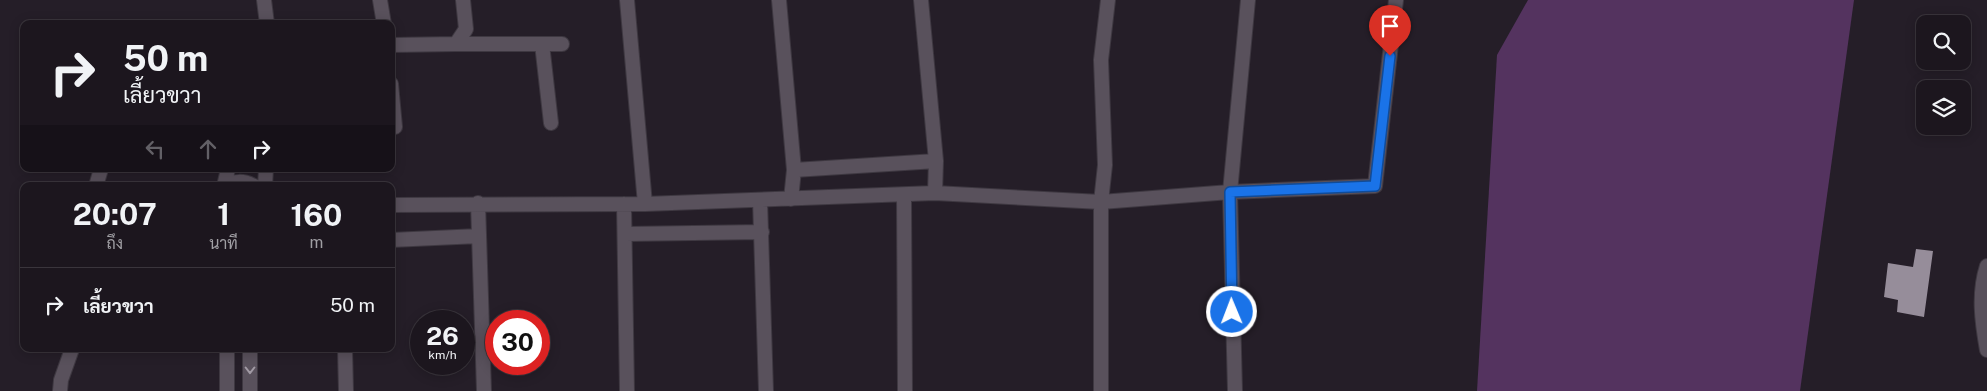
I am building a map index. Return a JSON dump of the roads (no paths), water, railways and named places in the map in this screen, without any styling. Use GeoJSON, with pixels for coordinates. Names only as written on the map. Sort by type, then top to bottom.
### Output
{"type":"FeatureCollection","features":[{"type":"Feature","properties":{"kind":"street"},"geometry":{"type":"LineString","coordinates":[[264,0],[266,20]]}},
{"type":"Feature","properties":{"kind":"street"},"geometry":{"type":"LineString","coordinates":[[380,0],[383,20]]}},
{"type":"Feature","properties":{"kind":"street"},"geometry":{"type":"LineString","coordinates":[[456,44],[466,28],[463,0]]}},
{"type":"Feature","properties":{"kind":"street"},"geometry":{"type":"LineString","coordinates":[[627,0],[645,204]]}},
{"type":"Feature","properties":{"kind":"street"},"geometry":{"type":"LineString","coordinates":[[779,0],[794,170],[791,199]]}},
{"type":"Feature","properties":{"kind":"street"},"geometry":{"type":"LineString","coordinates":[[921,0],[936,161],[935,193]]}},
{"type":"Feature","properties":{"kind":"street"},"geometry":{"type":"LineString","coordinates":[[1101,391],[1101,202],[1105,165],[1101,60],[1108,0]]}},
{"type":"Feature","properties":{"kind":"street"},"geometry":{"type":"LineString","coordinates":[[1234,391],[1230,192],[1248,0]]}},
{"type":"Feature","properties":{"kind":"street"},"geometry":{"type":"LineString","coordinates":[[395,205],[478,203],[645,204],[935,193],[1101,202],[1230,192],[1375,186],[1396,0]]}},
{"type":"Feature","properties":{"kind":"street"},"geometry":{"type":"LineString","coordinates":[[542,44],[551,124]]}},
{"type":"Feature","properties":{"kind":"street"},"geometry":{"type":"LineString","coordinates":[[395,45],[562,44]]}},
{"type":"Feature","properties":{"kind":"street"},"geometry":{"type":"LineString","coordinates":[[794,170],[936,161]]}},
{"type":"Feature","properties":{"kind":"street"},"geometry":{"type":"LineString","coordinates":[[904,194],[905,391]]}},
{"type":"Feature","properties":{"kind":"street"},"geometry":{"type":"LineString","coordinates":[[760,200],[766,391]]}},
{"type":"Feature","properties":{"kind":"street"},"geometry":{"type":"LineString","coordinates":[[478,203],[484,391]]}},
{"type":"Feature","properties":{"kind":"street"},"geometry":{"type":"LineString","coordinates":[[624,204],[627,391]]}},
{"type":"Feature","properties":{"kind":"street"},"geometry":{"type":"LineString","coordinates":[[624,234],[762,232]]}},
{"type":"Feature","properties":{"kind":"street"},"geometry":{"type":"LineString","coordinates":[[395,240],[479,236]]}},
{"type":"Feature","properties":{"kind":"street"},"geometry":{"type":"LineString","coordinates":[[1987,266],[1982,292],[1987,350]]}},
{"type":"Feature","properties":{"kind":"street"},"geometry":{"type":"LineString","coordinates":[[60,391],[61,380],[71,352]]}},
{"type":"Feature","properties":{"kind":"street"},"geometry":{"type":"LineString","coordinates":[[227,352],[228,391]]}},
{"type":"Feature","properties":{"kind":"street"},"geometry":{"type":"LineString","coordinates":[[250,352],[250,391]]}},
{"type":"Feature","properties":{"kind":"street"},"geometry":{"type":"LineString","coordinates":[[345,352],[346,391]]}}]}
